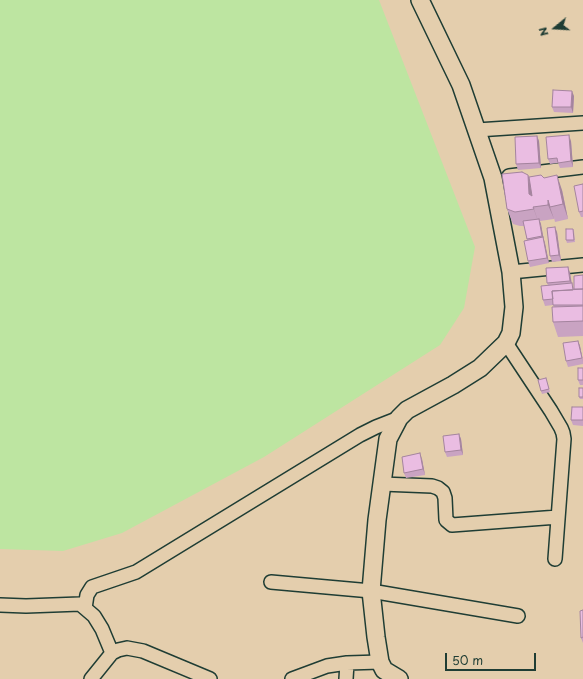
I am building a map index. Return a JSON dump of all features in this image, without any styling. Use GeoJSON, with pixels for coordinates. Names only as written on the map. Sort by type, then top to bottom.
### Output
{"type":"FeatureCollection","features":[{"type":"Feature","properties":{"kind":"main road"},"geometry":{"type":"LineString","coordinates":[[399,679],[384,670],[380,662],[371,591],[388,439],[398,418],[407,410],[480,368],[506,343],[511,333],[514,307],[511,272],[493,178],[461,85],[420,0]]}},
{"type":"Feature","properties":{"kind":"street"},"geometry":{"type":"LineString","coordinates":[[477,130],[583,123]]}},
{"type":"Feature","properties":{"kind":"street"},"geometry":{"type":"LineString","coordinates":[[493,178],[583,167]]}},
{"type":"Feature","properties":{"kind":"street"},"geometry":{"type":"LineString","coordinates":[[511,272],[583,265]]}},
{"type":"Feature","properties":{"kind":"street"},"geometry":{"type":"LineString","coordinates":[[506,343],[562,428],[564,439],[555,559]]}},
{"type":"Feature","properties":{"kind":"street"},"geometry":{"type":"LineString","coordinates":[[85,608],[87,595],[92,587],[136,572],[360,435],[376,426],[398,418]]}},
{"type":"Feature","properties":{"kind":"street"},"geometry":{"type":"LineString","coordinates":[[382,484],[432,486],[438,488],[443,492],[445,498],[446,520],[452,525],[558,517]]}},
{"type":"Feature","properties":{"kind":"street"},"geometry":{"type":"LineString","coordinates":[[271,582],[371,591],[518,616]]}},
{"type":"Feature","properties":{"kind":"street"},"geometry":{"type":"LineString","coordinates":[[0,605],[26,606],[71,603],[80,604],[94,616],[102,629],[112,653]]}},
{"type":"Feature","properties":{"kind":"street"},"geometry":{"type":"LineString","coordinates":[[91,679],[112,653],[127,648],[143,651],[210,679]]}},
{"type":"Feature","properties":{"kind":"street"},"geometry":{"type":"LineString","coordinates":[[292,679],[326,666],[347,663],[380,662]]}},
{"type":"Feature","properties":{"kind":"street"},"geometry":{"type":"LineString","coordinates":[[346,679],[347,663]]}},
{"type":"Feature","properties":{"kind":"green space"},"geometry":{"type":"Polygon","coordinates":[[[0,0],[379,0],[475,247],[464,308],[440,345],[264,457],[122,533],[63,551],[0,549],[0,0]]]}},
{"type":"Feature","properties":{"kind":"building"},"geometry":{"type":"Polygon","coordinates":[[[553,90],[572,91],[571,107],[552,107],[553,90]]]}},
{"type":"Feature","properties":{"kind":"building"},"geometry":{"type":"Polygon","coordinates":[[[569,135],[571,161],[558,163],[557,158],[548,159],[546,137],[569,135]]]}},
{"type":"Feature","properties":{"kind":"building"},"geometry":{"type":"Polygon","coordinates":[[[537,136],[539,163],[516,164],[515,137],[537,136]]]}},
{"type":"Feature","properties":{"kind":"building"},"geometry":{"type":"Polygon","coordinates":[[[522,172],[528,175],[529,194],[532,196],[529,177],[541,175],[544,178],[557,175],[563,204],[550,207],[548,200],[548,205],[533,207],[534,209],[515,212],[507,209],[502,174],[522,172]]]}},
{"type":"Feature","properties":{"kind":"building"},"geometry":{"type":"Polygon","coordinates":[[[583,184],[583,211],[579,212],[574,186],[583,184]]]}},
{"type":"Feature","properties":{"kind":"building"},"geometry":{"type":"Polygon","coordinates":[[[539,219],[542,236],[527,239],[523,221],[539,219]]]}},
{"type":"Feature","properties":{"kind":"building"},"geometry":{"type":"Polygon","coordinates":[[[555,227],[559,255],[550,256],[547,228],[555,227]]]}},
{"type":"Feature","properties":{"kind":"building"},"geometry":{"type":"Polygon","coordinates":[[[566,229],[573,229],[574,240],[566,240],[566,229]]]}},
{"type":"Feature","properties":{"kind":"building"},"geometry":{"type":"Polygon","coordinates":[[[543,237],[547,258],[528,261],[524,241],[543,237]]]}},
{"type":"Feature","properties":{"kind":"building"},"geometry":{"type":"Polygon","coordinates":[[[568,267],[570,281],[547,283],[546,268],[568,267]]]}},
{"type":"Feature","properties":{"kind":"building"},"geometry":{"type":"Polygon","coordinates":[[[583,275],[583,289],[574,289],[574,276],[583,275]]]}},
{"type":"Feature","properties":{"kind":"building"},"geometry":{"type":"Polygon","coordinates":[[[572,283],[573,290],[552,291],[553,299],[543,300],[541,286],[572,283]]]}},
{"type":"Feature","properties":{"kind":"building"},"geometry":{"type":"Polygon","coordinates":[[[583,289],[583,305],[553,305],[552,291],[583,289]]]}},
{"type":"Feature","properties":{"kind":"building"},"geometry":{"type":"Polygon","coordinates":[[[583,306],[583,321],[553,322],[552,307],[583,306]]]}},
{"type":"Feature","properties":{"kind":"building"},"geometry":{"type":"Polygon","coordinates":[[[578,341],[582,358],[566,361],[563,343],[578,341]]]}},
{"type":"Feature","properties":{"kind":"building"},"geometry":{"type":"Polygon","coordinates":[[[578,368],[583,368],[583,380],[578,380],[578,368]]]}},
{"type":"Feature","properties":{"kind":"building"},"geometry":{"type":"Polygon","coordinates":[[[546,378],[549,389],[541,391],[538,380],[546,378]]]}},
{"type":"Feature","properties":{"kind":"building"},"geometry":{"type":"Polygon","coordinates":[[[579,388],[583,388],[583,397],[579,397],[579,388]]]}},
{"type":"Feature","properties":{"kind":"building"},"geometry":{"type":"Polygon","coordinates":[[[572,407],[583,407],[583,420],[571,420],[572,407]]]}},
{"type":"Feature","properties":{"kind":"building"},"geometry":{"type":"Polygon","coordinates":[[[459,434],[461,450],[445,452],[443,436],[459,434]]]}},
{"type":"Feature","properties":{"kind":"building"},"geometry":{"type":"Polygon","coordinates":[[[420,453],[423,469],[404,473],[402,457],[420,453]]]}},
{"type":"Feature","properties":{"kind":"building"},"geometry":{"type":"Polygon","coordinates":[[[583,610],[583,637],[581,638],[580,611],[583,610]]]}}]}
